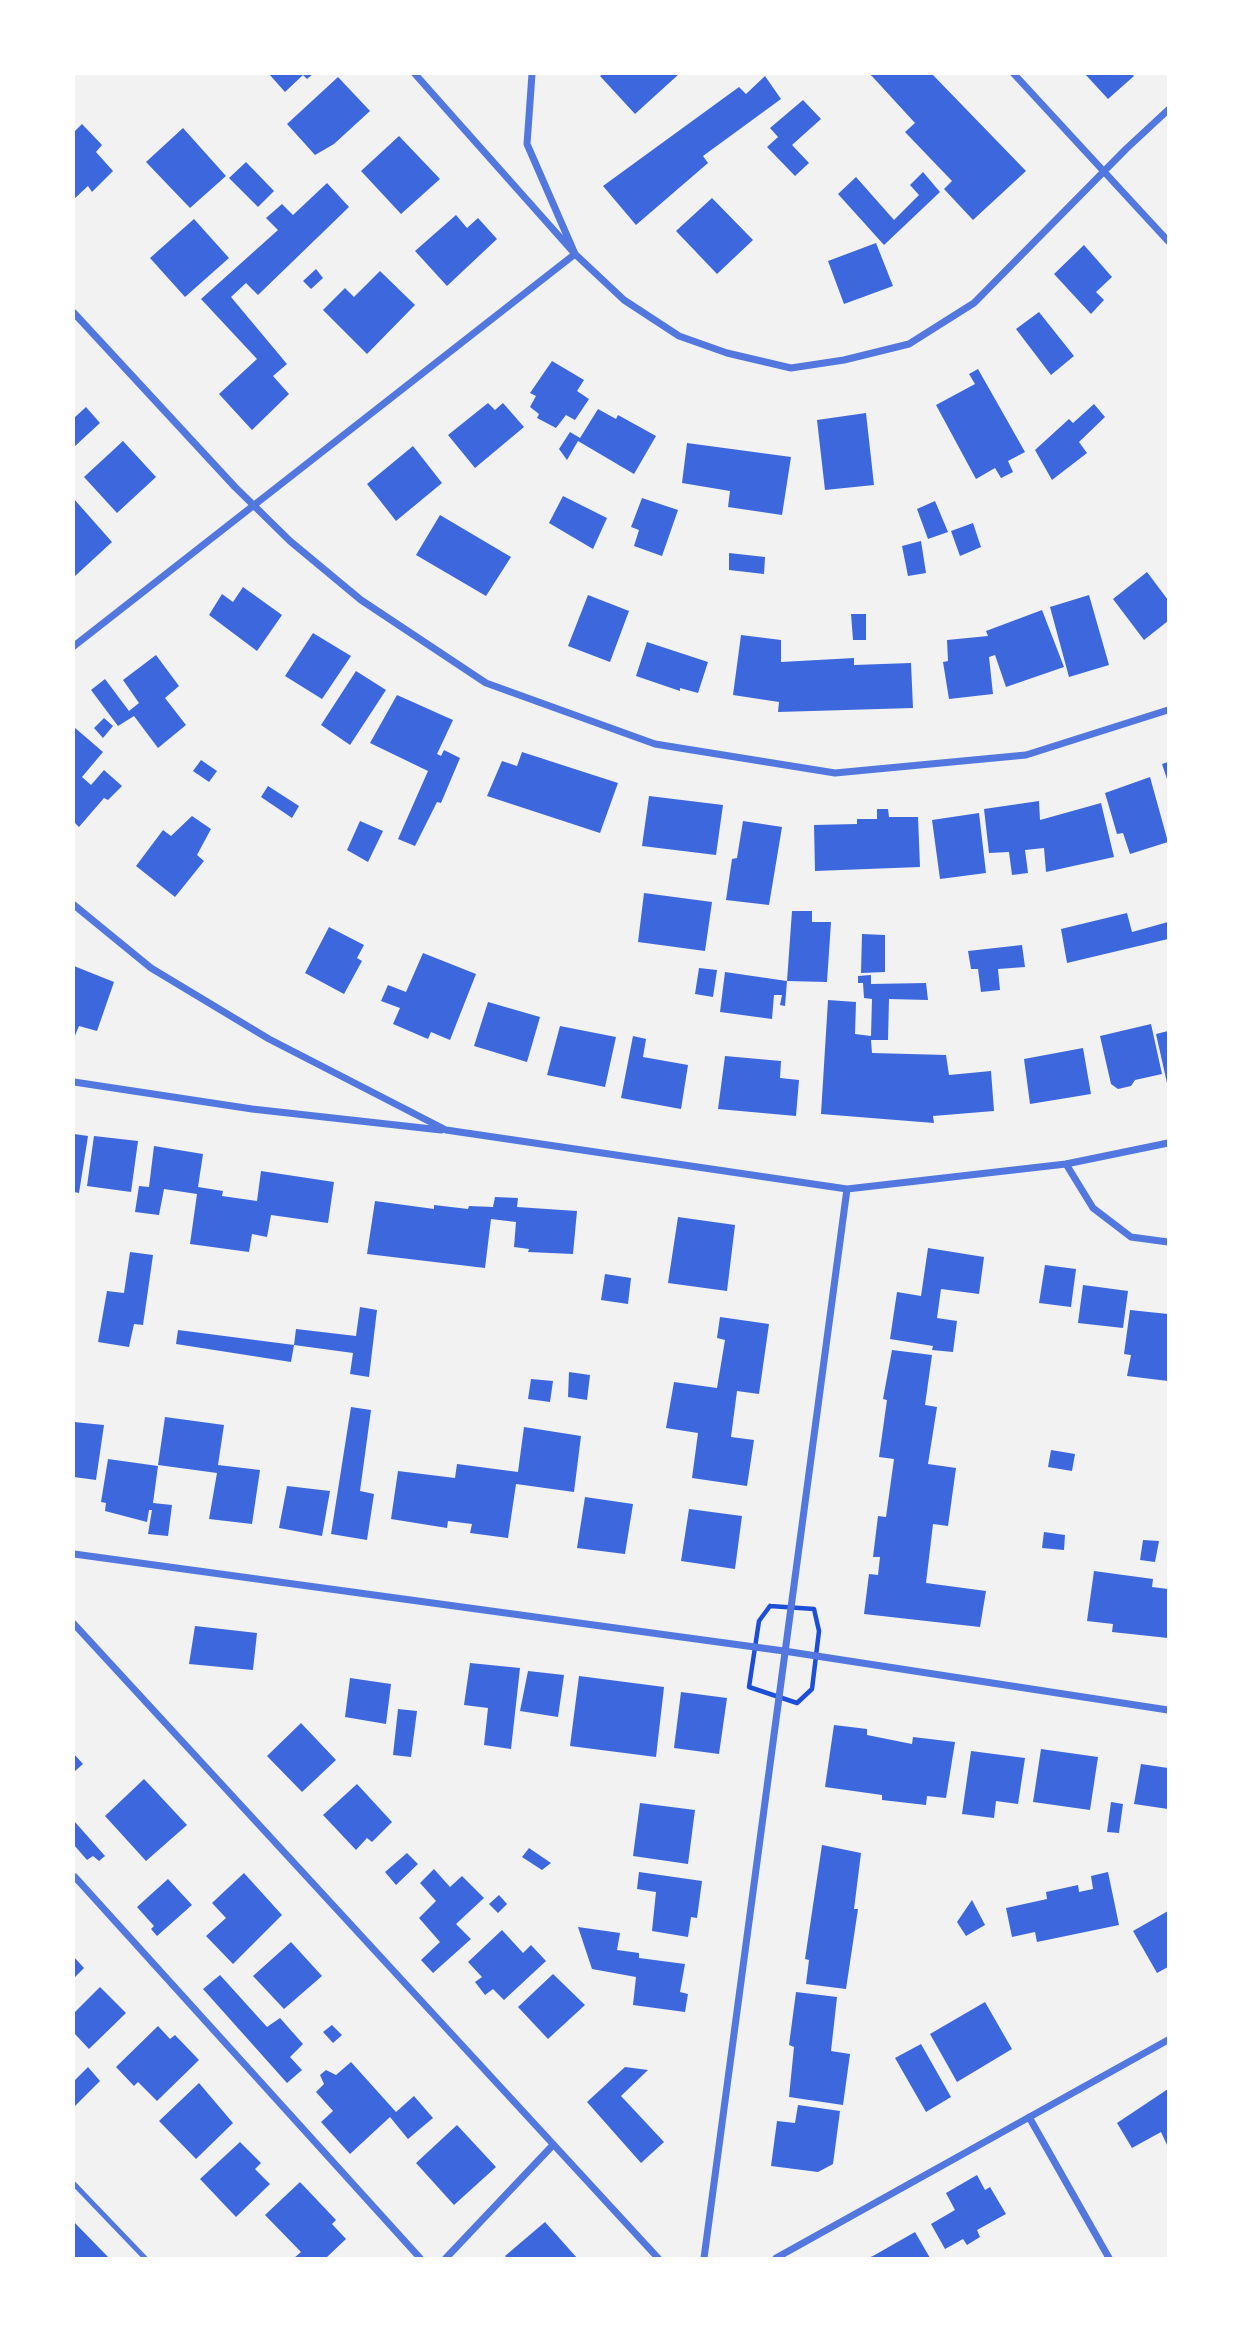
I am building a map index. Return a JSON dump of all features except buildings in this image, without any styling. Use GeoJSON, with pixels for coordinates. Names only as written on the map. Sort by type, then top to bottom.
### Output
{"type":"FeatureCollection","features":[{"type":"Feature","properties":{"kind":"street"},"geometry":{"type":"LineString","coordinates":[[415,74],[575,254],[624,300],[679,336],[727,353],[791,368],[844,360],[909,344],[974,303],[1168,110]]}},
{"type":"Feature","properties":{"kind":"street"},"geometry":{"type":"LineString","coordinates":[[532,74],[527,144],[575,254]]}},
{"type":"Feature","properties":{"kind":"street"},"geometry":{"type":"LineString","coordinates":[[1014,74],[1168,240]]}},
{"type":"Feature","properties":{"kind":"street"},"geometry":{"type":"LineString","coordinates":[[74,646],[575,254]]}},
{"type":"Feature","properties":{"kind":"street"},"geometry":{"type":"LineString","coordinates":[[74,313],[252,505],[361,600],[486,683],[655,744],[835,773],[1026,755],[1168,710]]}},
{"type":"Feature","properties":{"kind":"street"},"geometry":{"type":"LineString","coordinates":[[74,905],[151,968],[269,1039],[446,1130]]}},
{"type":"Feature","properties":{"kind":"street"},"geometry":{"type":"LineString","coordinates":[[74,1082],[252,1109],[446,1130],[848,1189],[1066,1164],[1168,1143]]}},
{"type":"Feature","properties":{"kind":"street"},"geometry":{"type":"LineString","coordinates":[[1066,1164],[1093,1208],[1131,1237],[1168,1242]]}},
{"type":"Feature","properties":{"kind":"street"},"geometry":{"type":"LineString","coordinates":[[704,2259],[848,1189]]}},
{"type":"Feature","properties":{"kind":"street"},"geometry":{"type":"LineString","coordinates":[[74,1554],[784,1651],[1168,1710]]}},
{"type":"Feature","properties":{"kind":"street"},"geometry":{"type":"LineString","coordinates":[[74,1624],[658,2259]]}},
{"type":"Feature","properties":{"kind":"street"},"geometry":{"type":"LineString","coordinates":[[75,1877],[420,2259]]}},
{"type":"Feature","properties":{"kind":"street"},"geometry":{"type":"LineString","coordinates":[[776,2259],[1168,2040]]}},
{"type":"Feature","properties":{"kind":"street"},"geometry":{"type":"LineString","coordinates":[[1029,2118],[1109,2259]]}},
{"type":"Feature","properties":{"kind":"street"},"geometry":{"type":"LineString","coordinates":[[446,2259],[553,2145]]}},
{"type":"Feature","properties":{"kind":"lane"},"geometry":{"type":"LineString","coordinates":[[74,2184],[145,2259]]}}]}
